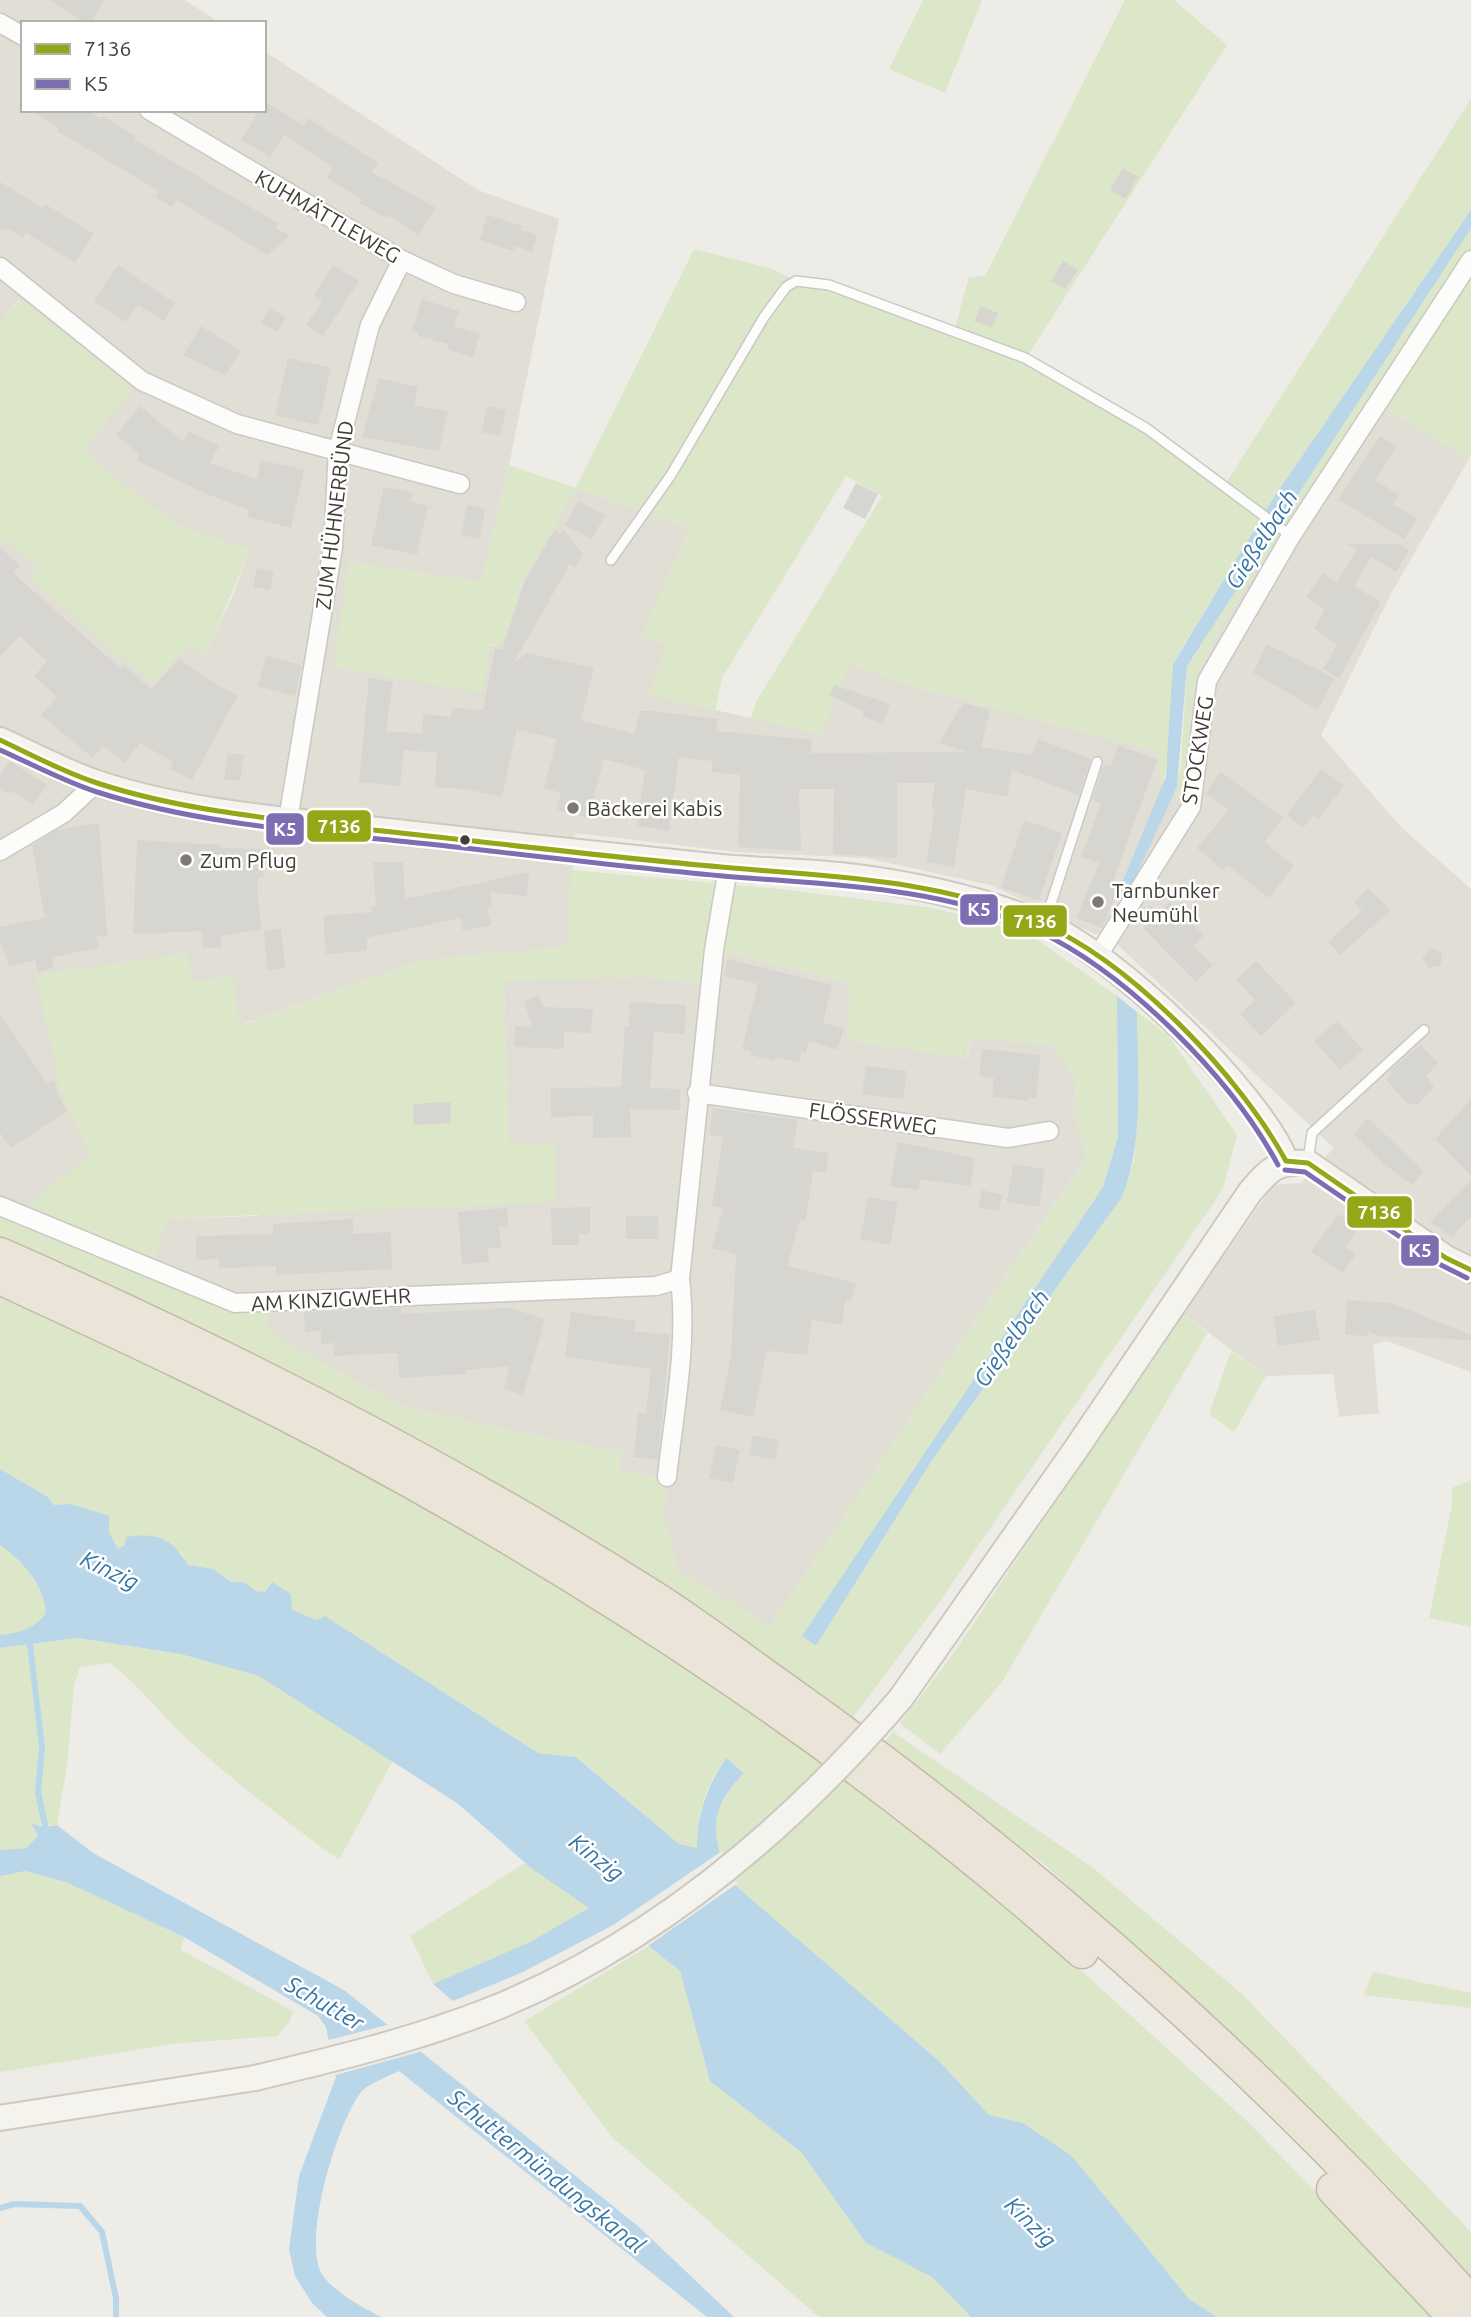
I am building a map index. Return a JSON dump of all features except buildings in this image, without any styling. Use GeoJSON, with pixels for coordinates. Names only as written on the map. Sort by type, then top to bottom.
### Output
{"type":"FeatureCollection","features":[{"type":"Feature","properties":{"kind":"highway"},"geometry":{"type":"LineString","coordinates":[[0,1254],[114,1304],[251,1370],[360,1426],[500,1505],[658,1600],[872,1751],[1035,1880],[1275,2098],[1471,2302]]}},
{"type":"Feature","properties":{"kind":"highway"},"geometry":{"type":"LineString","coordinates":[[0,1278],[232,1388],[352,1450],[488,1527],[647,1625],[862,1772],[1027,1902],[1243,2098],[1454,2317]]}},
{"type":"Feature","properties":{"kind":"street"},"geometry":{"type":"LineString","coordinates":[[0,23],[21,35]]}},
{"type":"Feature","properties":{"kind":"street","name":"KUHMÄTTLEWEG"},"geometry":{"type":"LineString","coordinates":[[152,112],[402,260],[454,284],[516,302]]}},
{"type":"Feature","properties":{"kind":"street","name":"ZUM HÜHNERBÜND"},"geometry":{"type":"LineString","coordinates":[[288,820],[333,547],[338,450],[370,325],[402,260]]}},
{"type":"Feature","properties":{"kind":"street","name":"STOCKWEG"},"geometry":{"type":"LineString","coordinates":[[1099,954],[1191,807],[1207,681],[1286,532],[1471,260]]}},
{"type":"Feature","properties":{"kind":"street"},"geometry":{"type":"LineString","coordinates":[[0,267],[142,381],[237,424],[460,484]]}},
{"type":"Feature","properties":{"kind":"street"},"geometry":{"type":"LineString","coordinates":[[0,740],[96,783],[176,803],[288,820],[728,868],[855,877],[928,890],[995,907],[1045,924],[1099,954],[1184,1029],[1297,1162],[1446,1258],[1471,1270]]}},
{"type":"Feature","properties":{"kind":"street"},"geometry":{"type":"LineString","coordinates":[[0,850],[64,813],[96,783]]}},
{"type":"Feature","properties":{"kind":"street"},"geometry":{"type":"LineString","coordinates":[[667,1477],[682,1350],[683,1307],[680,1279],[697,1093],[714,950],[728,868]]}},
{"type":"Feature","properties":{"kind":"street","name":"FLÖSSERWEG"},"geometry":{"type":"LineString","coordinates":[[697,1093],[1008,1138],[1049,1131]]}},
{"type":"Feature","properties":{"kind":"street"},"geometry":{"type":"LineString","coordinates":[[0,2118],[255,2078],[341,2057],[440,2028],[491,2009],[588,1964],[680,1904],[749,1852],[802,1806],[901,1698],[1076,1449],[1250,1192],[1269,1170],[1297,1162]]}},
{"type":"Feature","properties":{"kind":"street","name":"AM KINZIGWEHR"},"geometry":{"type":"LineString","coordinates":[[0,1206],[235,1303],[656,1286],[680,1279]]}},
{"type":"Feature","properties":{"kind":"lane"},"geometry":{"type":"LineString","coordinates":[[611,560],[671,475],[764,317],[786,287],[796,281],[829,285],[1025,358],[1146,428],[1286,532]]}},
{"type":"Feature","properties":{"kind":"lane"},"geometry":{"type":"LineString","coordinates":[[1045,924],[1097,762]]}},
{"type":"Feature","properties":{"kind":"lane"},"geometry":{"type":"LineString","coordinates":[[1297,1162],[1312,1133],[1424,1030]]}},
{"type":"Feature","properties":{"kind":"shaded area"},"geometry":{"type":"Polygon","coordinates":[[[0,0],[185,0],[217,21],[21,21],[21,112],[266,112],[266,52],[478,190],[559,219],[509,465],[481,582],[349,562],[334,667],[502,644],[522,583],[576,488],[690,528],[641,636],[666,644],[650,695],[821,734],[849,663],[915,687],[1158,752],[1162,788],[1182,797],[1195,681],[1221,627],[1289,521],[1373,400],[1469,459],[1393,590],[1321,735],[1401,827],[1471,889],[1471,1372],[1387,1341],[1373,1344],[1379,1413],[1339,1417],[1333,1374],[1266,1376],[1184,1314],[1273,1185],[1301,1183],[1334,1148],[1104,932],[1097,935],[990,885],[866,858],[737,852],[575,833],[567,947],[423,960],[60,1089],[91,1155],[12,1219],[0,1214],[0,537],[39,568],[29,578],[190,645],[205,655],[250,550],[185,529],[146,503],[83,451],[132,388],[19,299],[0,324],[0,0]]]}},
{"type":"Feature","properties":{"kind":"shaded area"},"geometry":{"type":"Polygon","coordinates":[[[714,950],[851,983],[847,1040],[967,1058],[972,1038],[1055,1045],[1076,1084],[1074,1113],[1087,1156],[770,1626],[678,1571],[664,1520],[667,1477],[619,1472],[622,1452],[506,1430],[399,1405],[150,1268],[167,1219],[257,1216],[508,1142],[504,980],[646,977],[709,984],[714,950]]]}},
{"type":"Feature","properties":{"kind":"green space"},"geometry":{"type":"Polygon","coordinates":[[[923,0],[982,0],[945,93],[889,69],[923,0]]]}},
{"type":"Feature","properties":{"kind":"green space"},"geometry":{"type":"Polygon","coordinates":[[[1125,0],[1174,0],[1227,45],[1026,358],[1090,394],[1224,486],[1471,99],[1471,210],[1274,497],[1173,663],[1170,748],[1162,788],[1158,752],[915,687],[850,663],[821,734],[751,719],[756,702],[882,496],[846,476],[722,678],[715,710],[649,695],[666,644],[640,637],[690,528],[577,488],[522,583],[502,645],[490,644],[482,693],[333,667],[349,562],[481,582],[509,465],[576,488],[694,249],[773,269],[796,281],[808,281],[954,331],[969,277],[985,276],[1125,0]]]}},
{"type":"Feature","properties":{"kind":"green space"},"geometry":{"type":"Polygon","coordinates":[[[1471,228],[1469,459],[1373,400],[1289,521],[1221,627],[1195,681],[1182,797],[1175,794],[1181,765],[1187,666],[1471,228]]]}},
{"type":"Feature","properties":{"kind":"green space"},"geometry":{"type":"Polygon","coordinates":[[[20,299],[132,388],[84,451],[146,503],[185,529],[250,550],[205,656],[189,645],[151,683],[29,578],[39,568],[0,537],[0,324],[20,299]]]}},
{"type":"Feature","properties":{"kind":"green space"},"geometry":{"type":"Polygon","coordinates":[[[571,870],[780,889],[933,908],[993,923],[1035,938],[1117,996],[1118,1137],[1103,1187],[803,1636],[816,1646],[936,1454],[1122,1197],[1134,1161],[1137,1127],[1137,1012],[1168,1035],[1237,1135],[1223,1188],[1215,1201],[938,1604],[852,1719],[778,1666],[275,1366],[154,1306],[0,1238],[0,1214],[12,1218],[90,1155],[60,1089],[36,975],[188,953],[192,981],[234,977],[239,1026],[423,960],[567,947],[571,870]],[[714,950],[710,984],[646,977],[504,981],[508,1142],[555,1144],[555,1202],[167,1219],[151,1268],[266,1304],[269,1333],[399,1405],[506,1430],[622,1452],[620,1472],[667,1477],[664,1520],[678,1571],[770,1626],[1087,1157],[1074,1113],[1076,1084],[1054,1045],[972,1038],[966,1058],[847,1040],[851,983],[714,950]]]}},
{"type":"Feature","properties":{"kind":"green space"},"geometry":{"type":"Polygon","coordinates":[[[0,1294],[226,1399],[488,1540],[647,1641],[854,1784],[1019,1914],[1249,2123],[1436,2317],[1217,2317],[1189,2300],[1072,2156],[1023,2123],[989,2115],[939,2061],[728,1879],[716,1835],[716,1823],[724,1799],[744,1773],[726,1758],[704,1801],[697,1849],[679,1844],[577,1757],[538,1753],[325,1616],[317,1620],[292,1610],[273,1583],[265,1592],[256,1591],[244,1582],[233,1582],[213,1569],[188,1565],[180,1551],[125,1545],[118,1549],[109,1532],[71,1504],[54,1505],[48,1497],[0,1469],[0,1294]]]}},
{"type":"Feature","properties":{"kind":"green space"},"geometry":{"type":"Polygon","coordinates":[[[1184,1314],[1207,1333],[1002,1682],[940,1754],[900,1723],[948,1661],[1184,1314]]]}},
{"type":"Feature","properties":{"kind":"green space"},"geometry":{"type":"Polygon","coordinates":[[[1231,1351],[1266,1376],[1234,1432],[1209,1414],[1231,1351]]]}},
{"type":"Feature","properties":{"kind":"green space"},"geometry":{"type":"Polygon","coordinates":[[[1471,1480],[1471,1627],[1429,1618],[1452,1505],[1452,1488],[1471,1480]]]}},
{"type":"Feature","properties":{"kind":"green space"},"geometry":{"type":"Polygon","coordinates":[[[0,1545],[30,1574],[41,1593],[46,1613],[26,1629],[0,1635],[0,1545]]]}},
{"type":"Feature","properties":{"kind":"green space"},"geometry":{"type":"Polygon","coordinates":[[[78,1638],[181,1654],[259,1676],[393,1760],[339,1860],[220,1768],[110,1663],[80,1667],[74,1686],[67,1766],[57,1825],[33,1825],[38,1836],[26,1848],[0,1850],[0,1648],[78,1638]]]}},
{"type":"Feature","properties":{"kind":"green space"},"geometry":{"type":"Polygon","coordinates":[[[893,1732],[1092,1867],[1242,1994],[1471,2232],[1471,2276],[1384,2182],[1280,2080],[1045,1865],[884,1742],[893,1732]]]}},
{"type":"Feature","properties":{"kind":"green space"},"geometry":{"type":"Polygon","coordinates":[[[525,1863],[590,1908],[530,1942],[433,1984],[410,1936],[525,1863]]]}},
{"type":"Feature","properties":{"kind":"green space"},"geometry":{"type":"Polygon","coordinates":[[[25,1871],[66,1882],[184,1937],[181,1950],[293,2011],[289,2023],[277,2036],[171,2044],[0,2072],[0,1876],[25,1871]]]}},
{"type":"Feature","properties":{"kind":"green space"},"geometry":{"type":"Polygon","coordinates":[[[649,1946],[680,1971],[710,2081],[801,2152],[866,2243],[932,2277],[971,2317],[819,2317],[612,2137],[524,2021],[649,1946]]]}},
{"type":"Feature","properties":{"kind":"green space"},"geometry":{"type":"Polygon","coordinates":[[[1373,1972],[1471,1993],[1471,2008],[1364,1995],[1373,1972]]]}},
{"type":"Feature","properties":{"kind":"water","name":"Gießelbach"},"geometry":{"type":"Polygon","coordinates":[[[1471,210],[1471,228],[1187,666],[1177,787],[1130,889],[1120,888],[1166,776],[1173,664],[1274,497],[1471,210]]]}},
{"type":"Feature","properties":{"kind":"water","name":"Gießelbach"},"geometry":{"type":"Polygon","coordinates":[[[1117,996],[1137,1012],[1137,1129],[1122,1197],[936,1454],[816,1646],[802,1636],[1103,1187],[1118,1137],[1117,996]]]}},
{"type":"Feature","properties":{"kind":"water","name":"Kinzig"},"geometry":{"type":"Polygon","coordinates":[[[0,1469],[48,1497],[54,1505],[71,1504],[109,1516],[109,1532],[118,1549],[125,1545],[126,1537],[146,1535],[170,1543],[188,1565],[213,1569],[232,1582],[244,1582],[256,1591],[265,1592],[272,1582],[291,1594],[292,1610],[317,1620],[325,1616],[538,1753],[576,1757],[679,1844],[697,1848],[704,1801],[726,1758],[744,1773],[724,1799],[716,1823],[716,1835],[728,1879],[939,2061],[989,2115],[1023,2123],[1072,2156],[1189,2299],[1217,2317],[971,2317],[932,2277],[866,2243],[801,2152],[710,2081],[680,1971],[619,1922],[523,1972],[453,2001],[433,1984],[530,1942],[589,1908],[531,1868],[457,1803],[259,1676],[181,1654],[78,1638],[0,1648],[0,1635],[26,1629],[46,1613],[41,1592],[31,1574],[0,1545],[0,1469]]]}},
{"type":"Feature","properties":{"kind":"water"},"geometry":{"type":"Polygon","coordinates":[[[32,1824],[45,1827],[57,1825],[93,1853],[344,1990],[639,2227],[734,2317],[707,2317],[399,2071],[364,2089],[352,2107],[342,2128],[326,2178],[317,2229],[316,2251],[323,2275],[346,2297],[382,2317],[327,2317],[312,2303],[295,2276],[289,2249],[299,2176],[336,2077],[326,2027],[318,2016],[184,1937],[66,1882],[25,1871],[0,1876],[0,1850],[26,1848],[38,1836],[32,1824]]]}},
{"type":"Feature","properties":{"kind":"pier"},"geometry":{"type":"Polygon","coordinates":[[[722,1851],[731,1877],[738,1883],[645,1948],[618,1926],[524,1975],[455,2004],[450,2003],[490,1988],[597,1936],[722,1851]]]}},
{"type":"Feature","properties":{"kind":"pier"},"geometry":{"type":"Polygon","coordinates":[[[391,2024],[423,2051],[332,2076],[325,2041],[391,2024]]]}},
{"type":"Feature","properties":{"kind":"waterway"},"geometry":{"type":"LineString","coordinates":[[30,1645],[42,1747],[38,1792],[47,1834]]}},
{"type":"Feature","properties":{"kind":"waterway"},"geometry":{"type":"LineString","coordinates":[[0,2208],[14,2204],[80,2206],[102,2232],[116,2298],[116,2317]]}},
{"type":"Feature","properties":{"kind":"transit line","name":"7136"},"geometry":{"type":"LineString","coordinates":[[0,740],[60,769],[97,783],[167,802],[275,819],[883,882],[923,888],[1002,908],[1075,941],[1110,965],[1180,1024],[1241,1093],[1286,1161]]}},
{"type":"Feature","properties":{"kind":"transit line","name":"K5"},"geometry":{"type":"LineString","coordinates":[[0,750],[97,792],[137,804],[220,820],[650,869],[884,890],[925,896],[1003,917],[1040,932],[1074,951],[1142,1002],[1175,1032],[1234,1098],[1278,1165]]}},
{"type":"Feature","properties":{"kind":"transit line","name":"7136"},"geometry":{"type":"LineString","coordinates":[[1286,1161],[1308,1163],[1446,1258],[1471,1270]]}},
{"type":"Feature","properties":{"kind":"transit line","name":"K5"},"geometry":{"type":"LineString","coordinates":[[1285,1170],[1305,1172],[1441,1265],[1467,1278]]}},
{"type":"Feature","properties":{"kind":"place","name":"Bäckerei Kabis"},"geometry":{"type":"Point","coordinates":[573,808]}},
{"type":"Feature","properties":{"kind":"place","name":"Zum Pflug"},"geometry":{"type":"Point","coordinates":[186,860]}},
{"type":"Feature","properties":{"kind":"place","name":"Tarnbunker Neumühl"},"geometry":{"type":"Point","coordinates":[1098,902]}},
{"type":"Feature","properties":{"kind":"water label","name":"Schutter"},"geometry":{"type":"Point","coordinates":[325,2003]}},
{"type":"Feature","properties":{"kind":"water label","name":"Schuttermündungskanal"},"geometry":{"type":"Point","coordinates":[547,2171]}}]}
